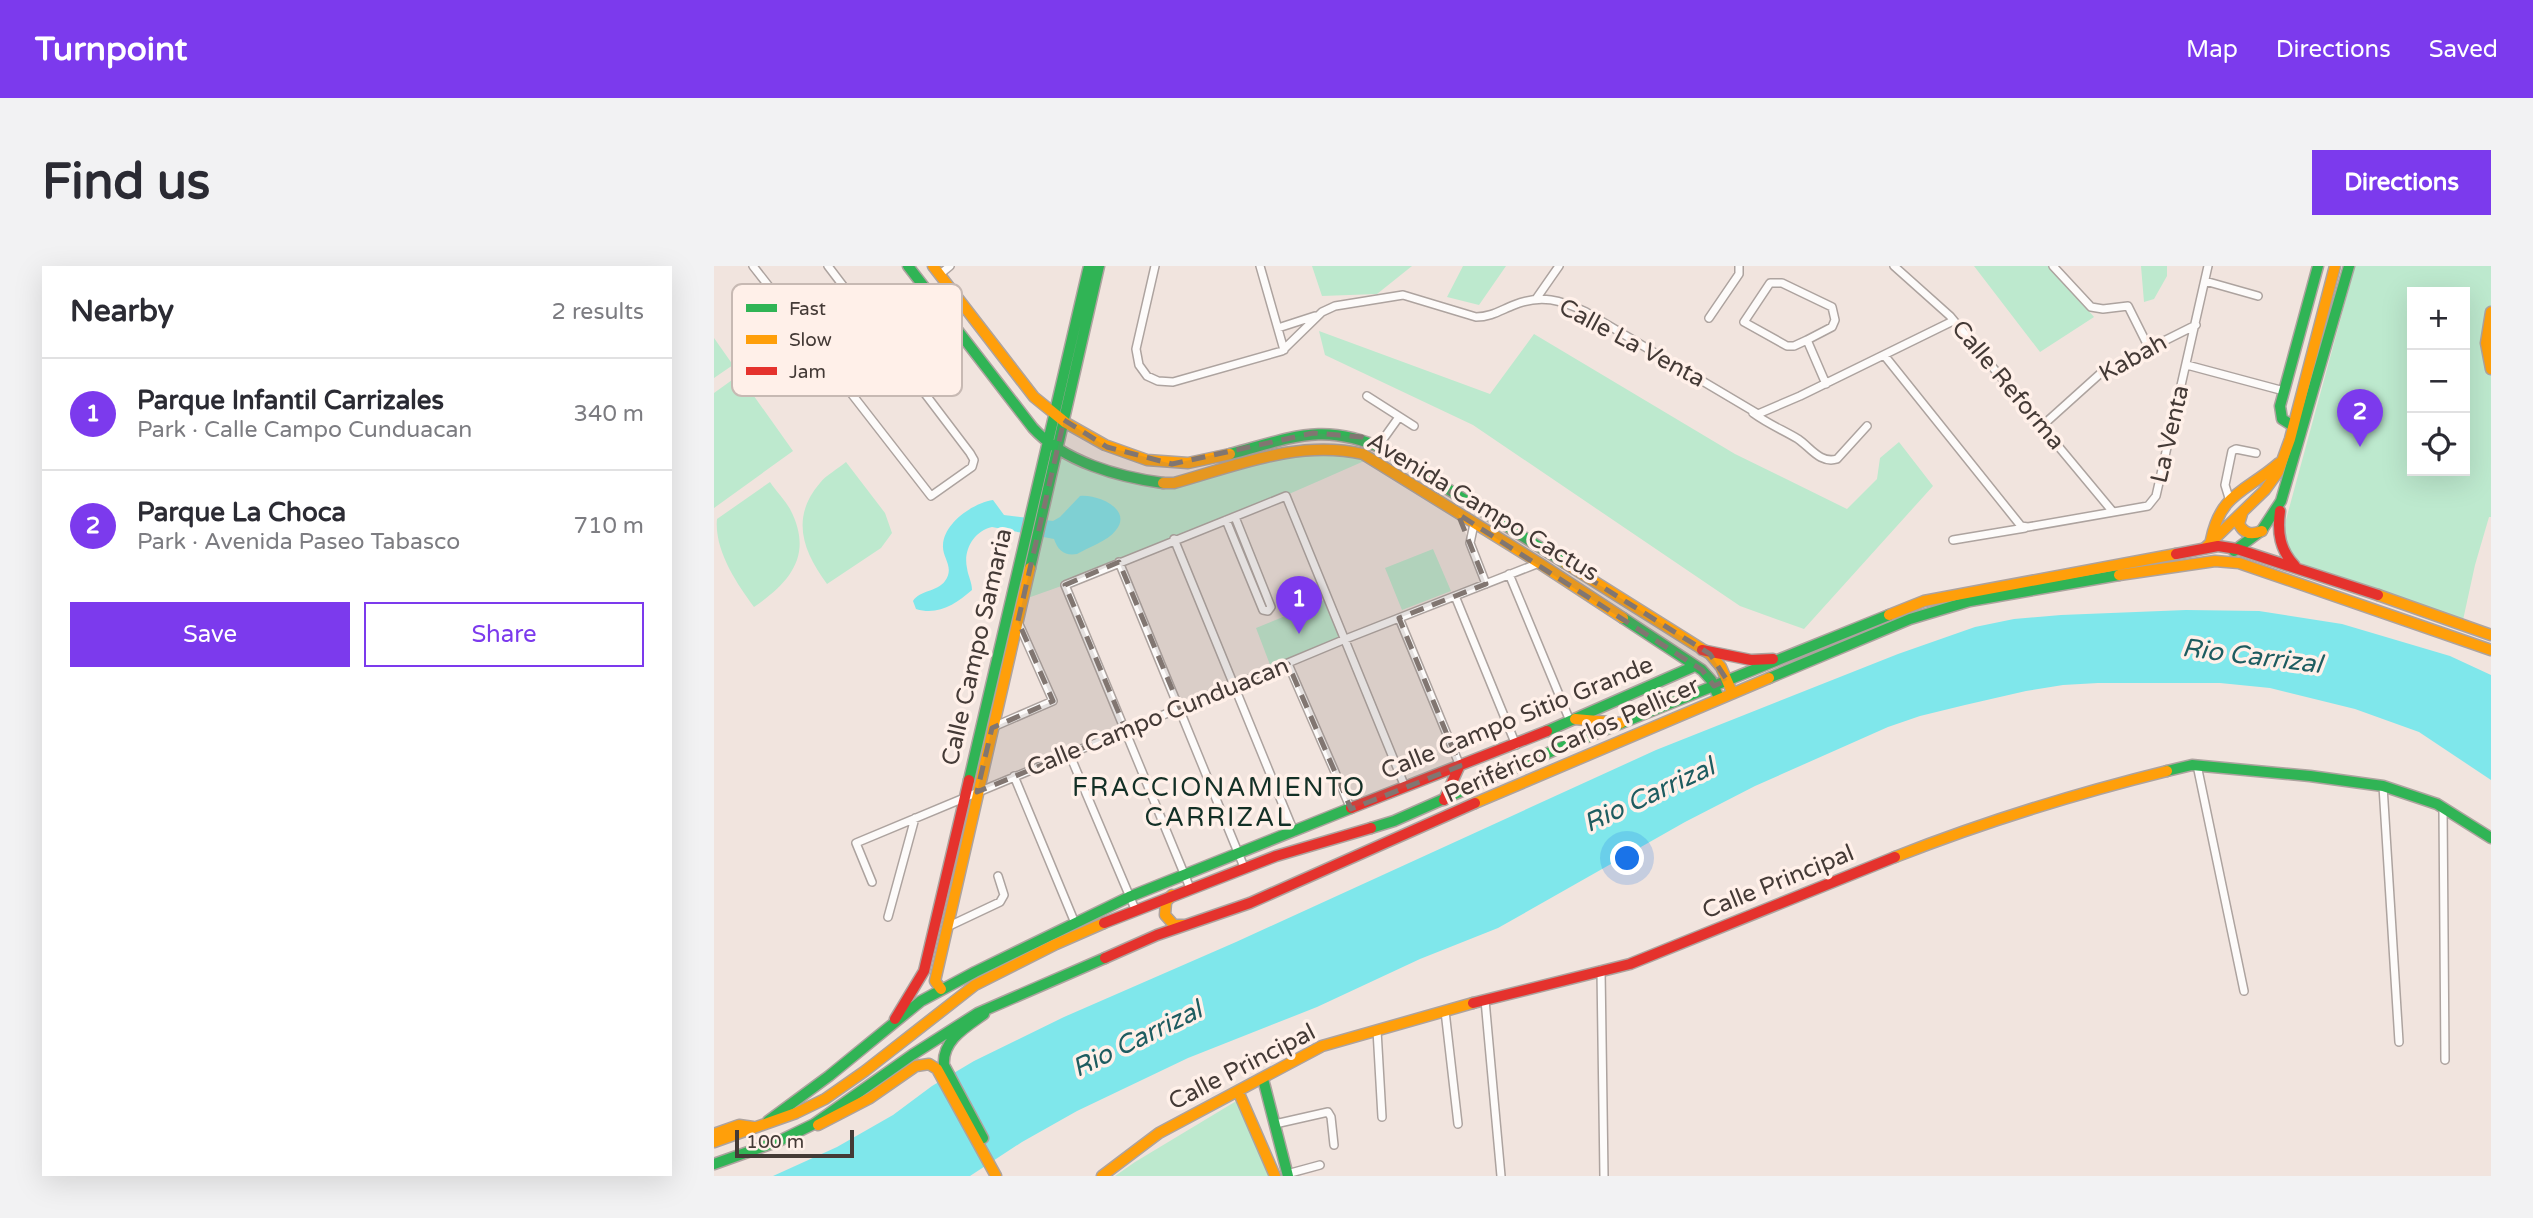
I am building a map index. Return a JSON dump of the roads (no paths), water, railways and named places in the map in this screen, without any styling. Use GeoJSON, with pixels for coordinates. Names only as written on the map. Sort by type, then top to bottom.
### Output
{"type":"FeatureCollection","features":[{"type":"Feature","properties":{"kind":"main road","name":"Avenida Campo Cactus"},"geometry":{"type":"LineString","coordinates":[[908,266],[922,284]]}},
{"type":"Feature","properties":{"kind":"main road","name":"Calle Campo Samaria"},"geometry":{"type":"LineString","coordinates":[[941,989],[935,981],[1057,449],[1059,417],[1089,266]]}},
{"type":"Feature","properties":{"kind":"main road","name":"Calle Campo Samaria"},"geometry":{"type":"LineString","coordinates":[[887,1029],[924,971],[1048,442],[1059,417],[1099,266]]}},
{"type":"Feature","properties":{"kind":"main road"},"geometry":{"type":"LineString","coordinates":[[2293,426],[2284,422],[2279,413],[2318,266]]}},
{"type":"Feature","properties":{"kind":"main road"},"geometry":{"type":"LineString","coordinates":[[2218,550],[2220,532],[2272,482],[2284,456],[2335,266]]}},
{"type":"Feature","properties":{"kind":"main road"},"geometry":{"type":"LineString","coordinates":[[2297,568],[2280,545],[2278,521],[2281,501],[2349,266]]}},
{"type":"Feature","properties":{"kind":"main road"},"geometry":{"type":"LineString","coordinates":[[936,270],[947,284]]}},
{"type":"Feature","properties":{"kind":"main road"},"geometry":{"type":"LineString","coordinates":[[962,304],[1029,392],[1059,417],[1093,439],[1122,453],[1172,464],[1191,463],[1322,432],[1362,437],[1379,445],[1702,650],[1716,660],[1732,692]]}},
{"type":"Feature","properties":{"kind":"main road"},"geometry":{"type":"LineString","coordinates":[[2491,312],[2486,343],[2491,369]]}},
{"type":"Feature","properties":{"kind":"main road","name":"Avenida Campo Cactus"},"geometry":{"type":"LineString","coordinates":[[962,336],[1033,428],[1048,442],[1057,449],[1124,474],[1161,484],[1174,483],[1298,450],[1320,447],[1347,449],[1371,458],[1539,563],[1706,673],[1719,698]]}},
{"type":"Feature","properties":{"kind":"main road"},"geometry":{"type":"LineString","coordinates":[[2218,550],[2214,525],[2230,498],[2269,473],[2284,456]]}},
{"type":"Feature","properties":{"kind":"main road"},"geometry":{"type":"LineString","coordinates":[[2237,550],[2265,530],[2281,501]]}},
{"type":"Feature","properties":{"kind":"main road"},"geometry":{"type":"LineString","coordinates":[[2243,511],[2239,524],[2242,531],[2249,534],[2265,530]]}},
{"type":"Feature","properties":{"kind":"main road"},"geometry":{"type":"LineString","coordinates":[[714,1142],[809,1108],[843,1088],[975,985],[1056,944],[1244,867],[1394,821],[1555,750],[1924,601],[2218,550],[2237,550],[2419,608],[2491,635]]}},
{"type":"Feature","properties":{"kind":"main road","name":"Periférico Carlos Pellicer"},"geometry":{"type":"LineString","coordinates":[[714,1164],[797,1133],[833,1112],[956,1026],[996,1006],[1157,935],[1250,903],[1732,692],[1910,619],[1949,606],[2193,564],[2218,550],[2293,580],[2491,650]]}},
{"type":"Feature","properties":{"kind":"main road"},"geometry":{"type":"LineString","coordinates":[[1702,650],[1751,660],[1783,659]]}},
{"type":"Feature","properties":{"kind":"main road","name":"Calle Campo Sitio Grande"},"geometry":{"type":"LineString","coordinates":[[766,1123],[941,989],[1075,923],[1185,874],[1516,745],[1695,666]]}},
{"type":"Feature","properties":{"kind":"main road"},"geometry":{"type":"LineString","coordinates":[[1573,720],[1624,723]]}},
{"type":"Feature","properties":{"kind":"main road","name":"Calle Principal"},"geometry":{"type":"LineString","coordinates":[[1102,1176],[1159,1133],[1322,1046],[1485,1000],[1630,964],[1966,829],[2096,789],[2197,765],[2311,776],[2383,786],[2443,808],[2491,838]]}},
{"type":"Feature","properties":{"kind":"main road"},"geometry":{"type":"LineString","coordinates":[[1444,800],[1459,767]]}},
{"type":"Feature","properties":{"kind":"main road"},"geometry":{"type":"LineString","coordinates":[[1172,895],[1166,902],[1165,915],[1174,925],[1183,925]]}},
{"type":"Feature","properties":{"kind":"main road"},"geometry":{"type":"LineString","coordinates":[[1137,909],[1153,910],[1161,919],[1163,928],[1157,935]]}},
{"type":"Feature","properties":{"kind":"main road"},"geometry":{"type":"LineString","coordinates":[[996,1006],[946,1045],[940,1067],[996,1176]]}},
{"type":"Feature","properties":{"kind":"main road"},"geometry":{"type":"LineString","coordinates":[[797,1133],[858,1106],[916,1066],[929,1064],[940,1067],[1003,1176]]}},
{"type":"Feature","properties":{"kind":"main road"},"geometry":{"type":"LineString","coordinates":[[1263,1079],[1287,1175]]}},
{"type":"Feature","properties":{"kind":"main road"},"geometry":{"type":"LineString","coordinates":[[1238,1091],[1275,1176]]}},
{"type":"Feature","properties":{"kind":"main road"},"geometry":{"type":"LineString","coordinates":[[714,1133],[739,1125],[753,1127]]}},
{"type":"Feature","properties":{"kind":"street"},"geometry":{"type":"LineString","coordinates":[[753,266],[767,284]]}},
{"type":"Feature","properties":{"kind":"street"},"geometry":{"type":"LineString","coordinates":[[828,266],[842,284]]}},
{"type":"Feature","properties":{"kind":"street"},"geometry":{"type":"LineString","coordinates":[[936,270],[950,266]]}},
{"type":"Feature","properties":{"kind":"street","name":"Calle La Venta"},"geometry":{"type":"LineString","coordinates":[[1155,266],[1136,349],[1139,365],[1150,378],[1161,382],[1183,380],[1284,350],[1319,315],[1335,306],[1398,295],[1476,317],[1488,316],[1536,299],[1560,300],[1683,368],[1769,424],[1802,441],[1812,453],[1832,461],[1837,459],[1867,426]]}},
{"type":"Feature","properties":{"kind":"street"},"geometry":{"type":"LineString","coordinates":[[1260,266],[1284,350]]}},
{"type":"Feature","properties":{"kind":"street"},"geometry":{"type":"LineString","coordinates":[[1536,299],[1559,266]]}},
{"type":"Feature","properties":{"kind":"street"},"geometry":{"type":"LineString","coordinates":[[1709,318],[1739,274],[1740,266]]}},
{"type":"Feature","properties":{"kind":"street","name":"Calle Reforma"},"geometry":{"type":"LineString","coordinates":[[1894,266],[1954,321],[2113,512]]}},
{"type":"Feature","properties":{"kind":"street"},"geometry":{"type":"LineString","coordinates":[[2053,266],[2091,307],[2100,309],[2128,306],[2149,348]]}},
{"type":"Feature","properties":{"kind":"street","name":"La Venta"},"geometry":{"type":"LineString","coordinates":[[2113,512],[2146,507],[2152,503],[2187,365],[2208,266]]}},
{"type":"Feature","properties":{"kind":"street"},"geometry":{"type":"LineString","coordinates":[[2205,281],[2258,296]]}},
{"type":"Feature","properties":{"kind":"street"},"geometry":{"type":"LineString","coordinates":[[1770,283],[1782,283],[1832,307],[1835,316],[1832,327],[1807,340],[1787,346],[1744,322],[1770,283]]}},
{"type":"Feature","properties":{"kind":"street"},"geometry":{"type":"LineString","coordinates":[[1278,328],[1319,315]]}},
{"type":"Feature","properties":{"kind":"street"},"geometry":{"type":"LineString","coordinates":[[1753,412],[1761,413],[1826,384],[1954,321]]}},
{"type":"Feature","properties":{"kind":"street","name":"Kabah"},"geometry":{"type":"LineString","coordinates":[[2042,426],[2102,372],[2196,325]]}},
{"type":"Feature","properties":{"kind":"street"},"geometry":{"type":"LineString","coordinates":[[1807,340],[1826,384]]}},
{"type":"Feature","properties":{"kind":"street"},"geometry":{"type":"LineString","coordinates":[[1884,355],[2018,524],[2028,527]]}},
{"type":"Feature","properties":{"kind":"street"},"geometry":{"type":"LineString","coordinates":[[2187,365],[2284,391]]}},
{"type":"Feature","properties":{"kind":"street"},"geometry":{"type":"LineString","coordinates":[[853,396],[931,496],[934,496],[972,467],[974,460],[927,396]]}},
{"type":"Feature","properties":{"kind":"street"},"geometry":{"type":"LineString","coordinates":[[1367,396],[1414,426]]}},
{"type":"Feature","properties":{"kind":"street"},"geometry":{"type":"LineString","coordinates":[[1379,445],[1399,417]]}},
{"type":"Feature","properties":{"kind":"street"},"geometry":{"type":"LineString","coordinates":[[2230,498],[2225,485],[2232,451],[2236,449],[2256,453]]}},
{"type":"Feature","properties":{"kind":"street"},"geometry":{"type":"LineString","coordinates":[[1190,888],[1065,585],[1286,496],[1405,787]]}},
{"type":"Feature","properties":{"kind":"street"},"geometry":{"type":"LineString","coordinates":[[1954,540],[2113,512]]}},
{"type":"Feature","properties":{"kind":"street"},"geometry":{"type":"LineString","coordinates":[[1231,518],[1270,605],[1271,609],[1268,611],[1263,610],[1231,518]]}},
{"type":"Feature","properties":{"kind":"street"},"geometry":{"type":"LineString","coordinates":[[1474,524],[1469,543],[1486,584]]}},
{"type":"Feature","properties":{"kind":"street"},"geometry":{"type":"LineString","coordinates":[[1174,539],[1294,832]]}},
{"type":"Feature","properties":{"kind":"street"},"geometry":{"type":"LineString","coordinates":[[1119,562],[1244,867]]}},
{"type":"Feature","properties":{"kind":"street","name":"Calle Campo Cunduacan"},"geometry":{"type":"LineString","coordinates":[[872,882],[856,843],[1343,640],[1539,563]]}},
{"type":"Feature","properties":{"kind":"street"},"geometry":{"type":"LineString","coordinates":[[1509,574],[1573,720]]}},
{"type":"Feature","properties":{"kind":"street"},"geometry":{"type":"LineString","coordinates":[[1455,596],[1516,745]]}},
{"type":"Feature","properties":{"kind":"street"},"geometry":{"type":"LineString","coordinates":[[1399,618],[1459,767]]}},
{"type":"Feature","properties":{"kind":"street"},"geometry":{"type":"LineString","coordinates":[[992,728],[1053,701],[1018,621]]}},
{"type":"Feature","properties":{"kind":"street"},"geometry":{"type":"LineString","coordinates":[[1288,664],[1350,809]]}},
{"type":"Feature","properties":{"kind":"street"},"geometry":{"type":"LineString","coordinates":[[1069,753],[1129,897],[1137,909]]}},
{"type":"Feature","properties":{"kind":"street"},"geometry":{"type":"LineString","coordinates":[[2197,765],[2244,991]]}},
{"type":"Feature","properties":{"kind":"street"},"geometry":{"type":"LineString","coordinates":[[1014,776],[1075,923]]}},
{"type":"Feature","properties":{"kind":"street"},"geometry":{"type":"LineString","coordinates":[[2383,786],[2399,1042]]}},
{"type":"Feature","properties":{"kind":"street"},"geometry":{"type":"LineString","coordinates":[[2443,808],[2445,1060]]}},
{"type":"Feature","properties":{"kind":"street"},"geometry":{"type":"LineString","coordinates":[[888,917],[915,818]]}},
{"type":"Feature","properties":{"kind":"street"},"geometry":{"type":"LineString","coordinates":[[947,927],[1000,902],[1004,895],[998,876]]}},
{"type":"Feature","properties":{"kind":"street"},"geometry":{"type":"LineString","coordinates":[[1601,970],[1604,1176]]}},
{"type":"Feature","properties":{"kind":"street"},"geometry":{"type":"LineString","coordinates":[[1485,1000],[1501,1176]]}},
{"type":"Feature","properties":{"kind":"street"},"geometry":{"type":"LineString","coordinates":[[1445,1011],[1458,1124]]}},
{"type":"Feature","properties":{"kind":"street"},"geometry":{"type":"LineString","coordinates":[[1377,1030],[1382,1117]]}},
{"type":"Feature","properties":{"kind":"street"},"geometry":{"type":"LineString","coordinates":[[1275,1124],[1328,1112],[1331,1116],[1334,1145]]}},
{"type":"Feature","properties":{"kind":"street"},"geometry":{"type":"LineString","coordinates":[[1287,1175],[1320,1165]]}},
{"type":"Feature","properties":{"kind":"water"},"geometry":{"type":"Polygon","coordinates":[[[1080,496],[1111,504],[1120,516],[1116,530],[1098,544],[1077,554],[1069,554],[1060,550],[1054,539],[992,527],[986,529],[975,537],[968,548],[966,561],[972,590],[960,600],[939,610],[916,609],[913,601],[916,597],[942,585],[948,576],[943,545],[948,529],[961,515],[977,505],[993,500],[1004,515],[1053,521],[1080,496]]]}},
{"type":"Feature","properties":{"kind":"water","name":"Rio Carrizal"},"geometry":{"type":"Polygon","coordinates":[[[2186,610],[2259,611],[2342,624],[2450,656],[2491,675],[2491,780],[2419,732],[2355,709],[2270,688],[2220,683],[2098,683],[2026,691],[1965,705],[1888,727],[1755,786],[1685,822],[1498,928],[1420,959],[1317,1007],[1188,1058],[1077,1111],[970,1176],[773,1176],[837,1147],[893,1115],[932,1086],[974,1061],[1064,1017],[1236,942],[1656,750],[1898,654],[1975,627],[2014,619],[2061,615],[2186,610]]]}},
{"type":"Feature","properties":{"kind":"place","name":"Parque La Choca"},"geometry":{"type":"Point","coordinates":[2360,447]}},
{"type":"Feature","properties":{"kind":"place","name":"Parque Infantil Carrizales"},"geometry":{"type":"Point","coordinates":[1299,634]}},
{"type":"Feature","properties":{"kind":"district","name":"FRACCIONAMIENTO CARRIZAL"},"geometry":{"type":"Point","coordinates":[1219,802]}}]}
